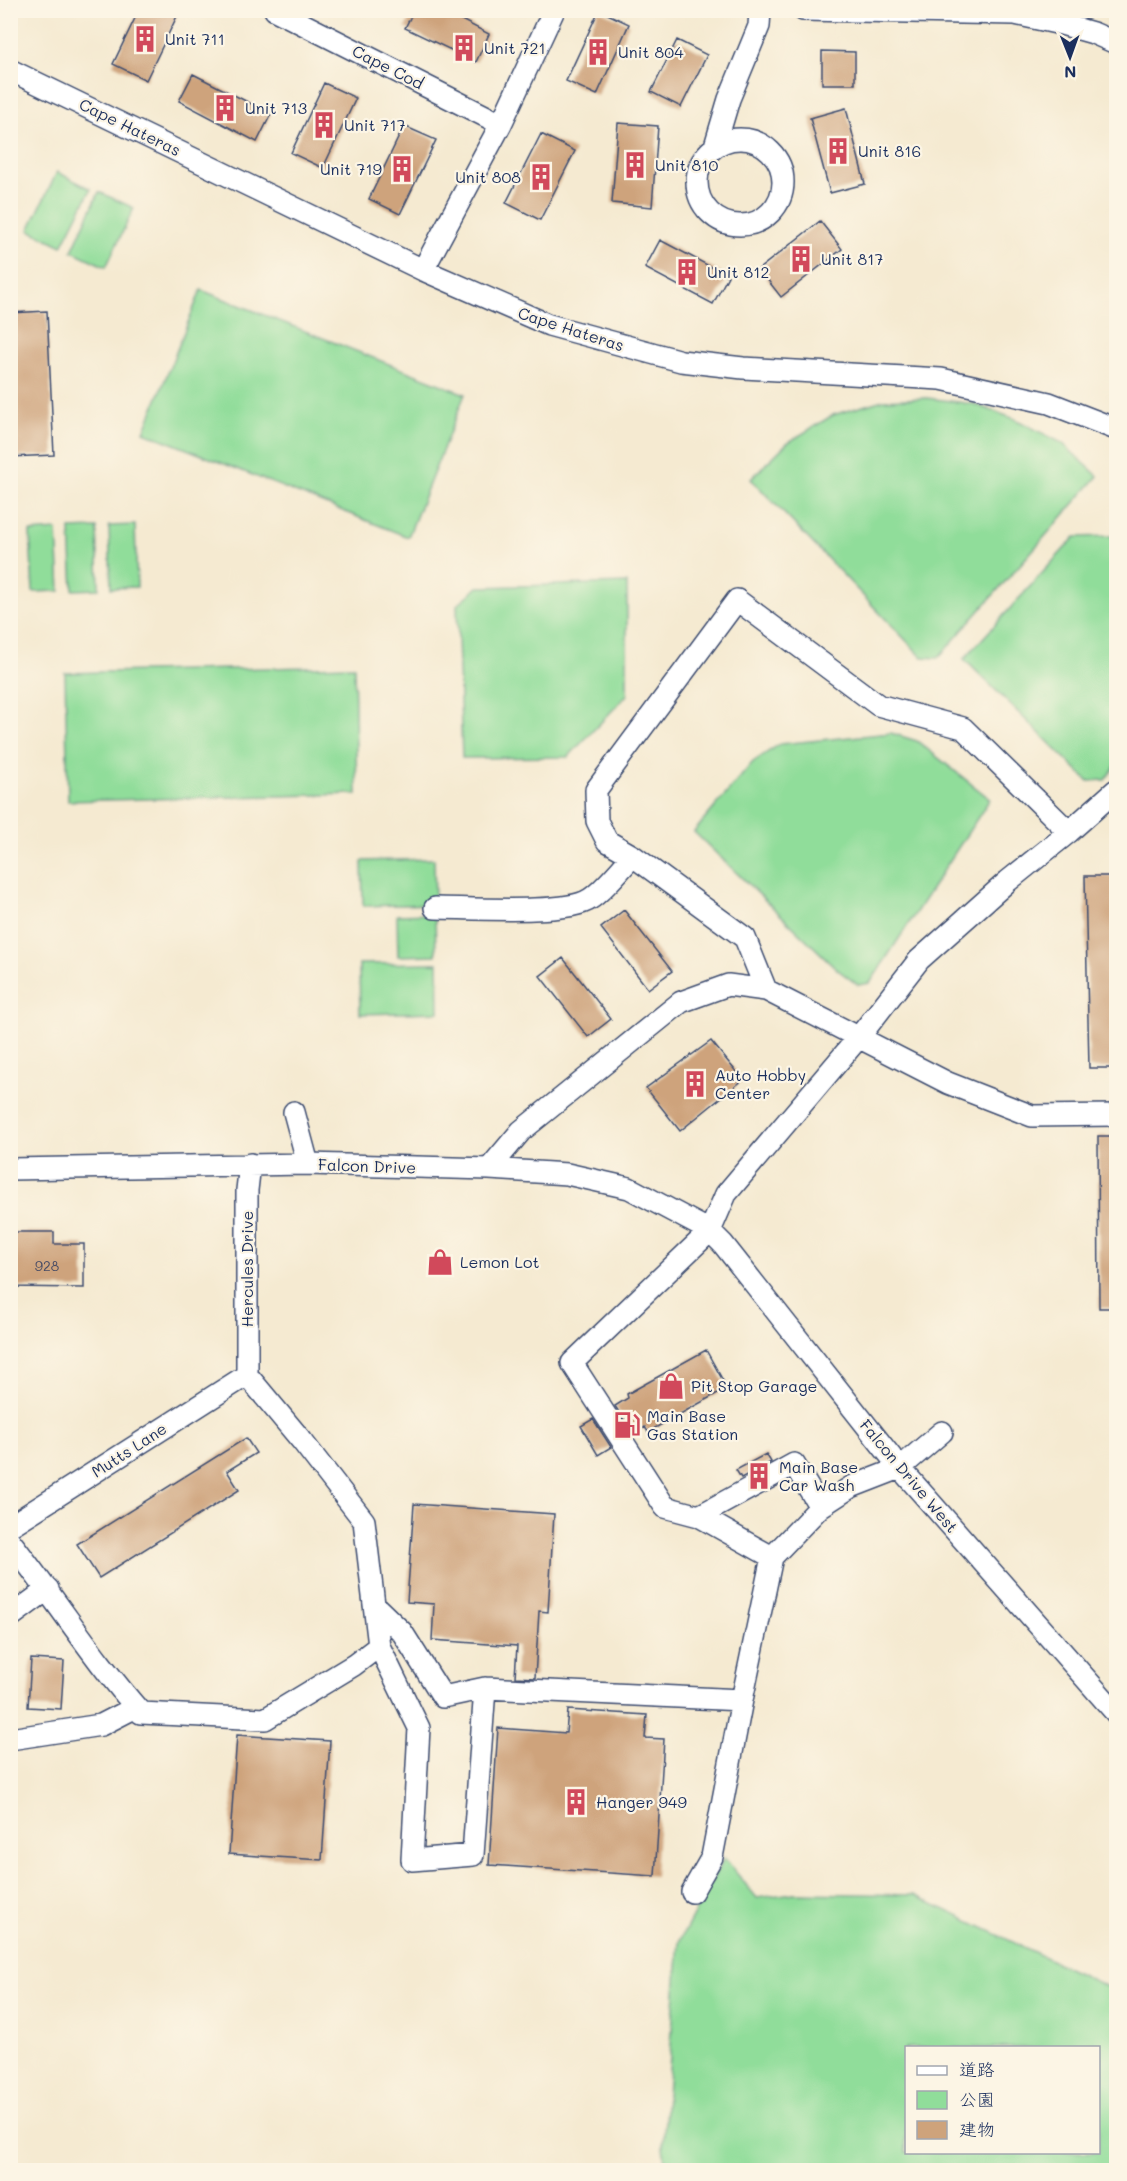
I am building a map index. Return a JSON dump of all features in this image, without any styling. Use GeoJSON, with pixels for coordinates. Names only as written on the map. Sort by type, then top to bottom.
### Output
{"type":"FeatureCollection","features":[{"type":"Feature","properties":{"kind":"street","name":"Cape Cod"},"geometry":{"type":"LineString","coordinates":[[275,10],[501,124]]}},
{"type":"Feature","properties":{"kind":"street"},"geometry":{"type":"LineString","coordinates":[[423,270],[501,124],[554,10]]}},
{"type":"Feature","properties":{"kind":"street"},"geometry":{"type":"LineString","coordinates":[[715,146],[728,140],[749,139],[768,148],[777,158],[783,171],[784,185],[780,199],[772,211],[762,219],[748,225],[733,225],[719,220],[707,211],[700,199],[696,184],[698,169],[704,156],[715,146],[729,99],[759,26],[760,10]]}},
{"type":"Feature","properties":{"kind":"street"},"geometry":{"type":"LineString","coordinates":[[803,10],[1015,14],[1093,33],[1116,43]]}},
{"type":"Feature","properties":{"kind":"street","name":"Cape Hateras"},"geometry":{"type":"LineString","coordinates":[[10,70],[423,270],[549,326],[671,359],[743,368],[941,379],[1049,403],[1116,429]]}},
{"type":"Feature","properties":{"kind":"street"},"geometry":{"type":"LineString","coordinates":[[766,990],[746,938],[633,856],[607,841],[597,821],[596,790],[737,600],[878,705],[963,728],[1069,832]]}},
{"type":"Feature","properties":{"kind":"street"},"geometry":{"type":"LineString","coordinates":[[772,1557],[699,1515],[665,1507],[572,1363],[710,1231],[726,1194],[859,1037],[919,960],[1008,881],[1114,798]]}},
{"type":"Feature","properties":{"kind":"street"},"geometry":{"type":"LineString","coordinates":[[435,908],[566,907],[590,900],[633,856]]}},
{"type":"Feature","properties":{"kind":"street"},"geometry":{"type":"LineString","coordinates":[[489,1169],[521,1131],[681,1002],[728,985],[766,990],[948,1083],[1032,1116],[1116,1115]]}},
{"type":"Feature","properties":{"kind":"street"},"geometry":{"type":"LineString","coordinates":[[294,1112],[308,1164]]}},
{"type":"Feature","properties":{"kind":"street","name":"Hercules Drive"},"geometry":{"type":"LineString","coordinates":[[247,1375],[247,1190],[250,1164]]}},
{"type":"Feature","properties":{"kind":"street","name":"Falcon Drive"},"geometry":{"type":"LineString","coordinates":[[10,1169],[308,1164],[489,1169],[567,1174],[629,1188],[710,1231]]}},
{"type":"Feature","properties":{"kind":"street","name":"Falcon Drive West"},"geometry":{"type":"LineString","coordinates":[[710,1231],[723,1244],[900,1468],[1116,1713]]}},
{"type":"Feature","properties":{"kind":"street"},"geometry":{"type":"LineString","coordinates":[[247,1375],[302,1441],[363,1521],[379,1646],[419,1728],[412,1860],[473,1855],[485,1688]]}},
{"type":"Feature","properties":{"kind":"street","name":"Mutts Lane"},"geometry":{"type":"LineString","coordinates":[[10,1526],[247,1375]]}},
{"type":"Feature","properties":{"kind":"street"},"geometry":{"type":"LineString","coordinates":[[692,1892],[712,1857],[772,1557],[820,1507],[851,1487],[900,1468],[942,1432]]}},
{"type":"Feature","properties":{"kind":"street"},"geometry":{"type":"LineString","coordinates":[[699,1515],[794,1464],[820,1507]]}},
{"type":"Feature","properties":{"kind":"street"},"geometry":{"type":"LineString","coordinates":[[10,1541],[141,1713],[266,1719],[354,1665],[379,1646]]}},
{"type":"Feature","properties":{"kind":"street"},"geometry":{"type":"LineString","coordinates":[[10,1617],[48,1589]]}},
{"type":"Feature","properties":{"kind":"street"},"geometry":{"type":"LineString","coordinates":[[374,1605],[402,1632],[442,1697],[485,1688],[742,1700]]}},
{"type":"Feature","properties":{"kind":"street"},"geometry":{"type":"LineString","coordinates":[[10,1739],[101,1725],[136,1707]]}},
{"type":"Feature","properties":{"kind":"green space"},"geometry":{"type":"Polygon","coordinates":[[[57,172],[91,189],[62,246],[29,230],[57,172]]]}},
{"type":"Feature","properties":{"kind":"green space"},"geometry":{"type":"Polygon","coordinates":[[[99,192],[134,208],[106,267],[72,251],[99,192]]]}},
{"type":"Feature","properties":{"kind":"green space"},"geometry":{"type":"Polygon","coordinates":[[[201,290],[465,394],[408,537],[144,432],[201,290]]]}},
{"type":"Feature","properties":{"kind":"green space"},"geometry":{"type":"Polygon","coordinates":[[[927,398],[974,404],[1015,419],[1062,443],[1098,476],[938,658],[922,657],[751,479],[787,443],[833,415],[883,400],[927,398]]]}},
{"type":"Feature","properties":{"kind":"green space"},"geometry":{"type":"Polygon","coordinates":[[[135,525],[137,587],[111,588],[109,526],[135,525]]]}},
{"type":"Feature","properties":{"kind":"green space"},"geometry":{"type":"Polygon","coordinates":[[[97,528],[99,589],[73,590],[70,529],[97,528]]]}},
{"type":"Feature","properties":{"kind":"green space"},"geometry":{"type":"Polygon","coordinates":[[[57,530],[60,591],[33,592],[30,532],[57,530]]]}},
{"type":"Feature","properties":{"kind":"green space"},"geometry":{"type":"Polygon","coordinates":[[[1116,536],[1116,765],[1105,780],[1088,781],[964,659],[1075,537],[1116,536]]]}},
{"type":"Feature","properties":{"kind":"green space"},"geometry":{"type":"Polygon","coordinates":[[[627,583],[627,695],[568,757],[462,758],[457,605],[478,587],[627,583]]]}},
{"type":"Feature","properties":{"kind":"green space"},"geometry":{"type":"Polygon","coordinates":[[[354,666],[357,794],[68,801],[65,673],[354,666]]]}},
{"type":"Feature","properties":{"kind":"green space"},"geometry":{"type":"Polygon","coordinates":[[[891,733],[917,741],[990,799],[870,983],[858,985],[838,970],[694,832],[753,762],[780,744],[891,733]]]}},
{"type":"Feature","properties":{"kind":"green space"},"geometry":{"type":"Polygon","coordinates":[[[434,859],[435,904],[363,906],[362,861],[434,859]]]}},
{"type":"Feature","properties":{"kind":"green space"},"geometry":{"type":"Polygon","coordinates":[[[435,914],[436,955],[398,956],[397,915],[435,914]]]}},
{"type":"Feature","properties":{"kind":"green space"},"geometry":{"type":"Polygon","coordinates":[[[438,963],[439,1012],[360,1014],[359,964],[438,963]]]}},
{"type":"Feature","properties":{"kind":"green space"},"geometry":{"type":"Polygon","coordinates":[[[724,1858],[757,1898],[794,1893],[914,1895],[1116,1991],[1116,2170],[666,2170],[663,2146],[679,1942],[724,1858]]]}},
{"type":"Feature","properties":{"kind":"building","name":"Unit 711"},"geometry":{"type":"Polygon","coordinates":[[[139,10],[180,10],[146,80],[113,64],[139,10]]]}},
{"type":"Feature","properties":{"kind":"building","name":"Unit 721"},"geometry":{"type":"Polygon","coordinates":[[[414,10],[442,10],[489,34],[476,62],[405,28],[414,10]]]}},
{"type":"Feature","properties":{"kind":"building","name":"Unit 804"},"geometry":{"type":"Polygon","coordinates":[[[599,10],[629,24],[597,95],[566,81],[599,10]]]}},
{"type":"Feature","properties":{"kind":"building"},"geometry":{"type":"Polygon","coordinates":[[[677,40],[707,55],[681,107],[651,92],[677,40]]]}},
{"type":"Feature","properties":{"kind":"building"},"geometry":{"type":"Polygon","coordinates":[[[822,51],[855,52],[855,84],[822,84],[822,51]]]}},
{"type":"Feature","properties":{"kind":"building","name":"Unit 713"},"geometry":{"type":"Polygon","coordinates":[[[193,74],[271,114],[257,142],[179,101],[193,74]]]}},
{"type":"Feature","properties":{"kind":"building","name":"Unit 717"},"geometry":{"type":"Polygon","coordinates":[[[324,83],[356,98],[323,168],[291,153],[324,83]]]}},
{"type":"Feature","properties":{"kind":"building","name":"Unit 816"},"geometry":{"type":"Polygon","coordinates":[[[846,108],[865,184],[830,193],[810,118],[846,108]]]}},
{"type":"Feature","properties":{"kind":"building","name":"Unit 810"},"geometry":{"type":"Polygon","coordinates":[[[618,123],[658,126],[652,207],[612,203],[618,123]]]}},
{"type":"Feature","properties":{"kind":"building","name":"Unit 719"},"geometry":{"type":"Polygon","coordinates":[[[404,126],[436,140],[400,214],[369,199],[404,126]]]}},
{"type":"Feature","properties":{"kind":"building","name":"Unit 808"},"geometry":{"type":"Polygon","coordinates":[[[541,134],[575,151],[540,220],[506,203],[541,134]]]}},
{"type":"Feature","properties":{"kind":"building","name":"Unit 817"},"geometry":{"type":"Polygon","coordinates":[[[820,221],[842,249],[781,297],[759,269],[820,221]]]}},
{"type":"Feature","properties":{"kind":"building","name":"Unit 812"},"geometry":{"type":"Polygon","coordinates":[[[660,240],[728,276],[713,304],[645,268],[660,240]]]}},
{"type":"Feature","properties":{"kind":"building"},"geometry":{"type":"Polygon","coordinates":[[[47,311],[54,455],[10,457],[10,313],[47,311]]]}},
{"type":"Feature","properties":{"kind":"building"},"geometry":{"type":"Polygon","coordinates":[[[1085,876],[1116,876],[1116,1068],[1089,1068],[1085,876]]]}},
{"type":"Feature","properties":{"kind":"building"},"geometry":{"type":"Polygon","coordinates":[[[624,910],[672,971],[648,989],[601,928],[624,910]]]}},
{"type":"Feature","properties":{"kind":"building"},"geometry":{"type":"Polygon","coordinates":[[[563,958],[611,1019],[588,1037],[540,976],[563,958]]]}},
{"type":"Feature","properties":{"kind":"building","name":"Auto Hobby Center"},"geometry":{"type":"Polygon","coordinates":[[[711,1041],[743,1080],[680,1131],[646,1088],[711,1041]]]}},
{"type":"Feature","properties":{"kind":"building"},"geometry":{"type":"Polygon","coordinates":[[[1098,1136],[1116,1136],[1116,1308],[1099,1308],[1098,1136]]]}},
{"type":"Feature","properties":{"kind":"building"},"geometry":{"type":"Polygon","coordinates":[[[10,1232],[54,1232],[54,1244],[84,1244],[84,1288],[10,1287],[10,1232]]]}},
{"type":"Feature","properties":{"kind":"building"},"geometry":{"type":"Polygon","coordinates":[[[706,1350],[727,1388],[648,1432],[645,1427],[633,1434],[615,1406],[628,1398],[627,1394],[706,1350]]]}},
{"type":"Feature","properties":{"kind":"building"},"geometry":{"type":"Polygon","coordinates":[[[593,1419],[611,1447],[598,1455],[581,1426],[593,1419]]]}},
{"type":"Feature","properties":{"kind":"building"},"geometry":{"type":"Polygon","coordinates":[[[246,1438],[256,1453],[227,1471],[239,1490],[99,1578],[77,1544],[246,1438]]]}},
{"type":"Feature","properties":{"kind":"building"},"geometry":{"type":"Polygon","coordinates":[[[766,1454],[771,1462],[741,1478],[736,1470],[766,1454]]]}},
{"type":"Feature","properties":{"kind":"building"},"geometry":{"type":"Polygon","coordinates":[[[414,1504],[554,1514],[548,1612],[539,1611],[535,1678],[515,1677],[517,1646],[432,1640],[434,1604],[407,1602],[414,1504]]]}},
{"type":"Feature","properties":{"kind":"building"},"geometry":{"type":"Polygon","coordinates":[[[31,1659],[64,1661],[61,1709],[28,1707],[31,1659]]]}},
{"type":"Feature","properties":{"kind":"building","name":"Hanger 949"},"geometry":{"type":"Polygon","coordinates":[[[568,1710],[647,1715],[645,1738],[664,1739],[655,1876],[489,1865],[498,1728],[566,1733],[568,1710]]]}},
{"type":"Feature","properties":{"kind":"building"},"geometry":{"type":"Polygon","coordinates":[[[237,1735],[330,1741],[322,1860],[229,1854],[237,1735]]]}},
{"type":"Feature","properties":{"kind":"place","name":"Unit 711"},"geometry":{"type":"Point","coordinates":[145,39]}},
{"type":"Feature","properties":{"kind":"place","name":"Unit 721"},"geometry":{"type":"Point","coordinates":[464,48]}},
{"type":"Feature","properties":{"kind":"place","name":"Unit 804"},"geometry":{"type":"Point","coordinates":[598,52]}},
{"type":"Feature","properties":{"kind":"place","name":"Unit 713"},"geometry":{"type":"Point","coordinates":[225,108]}},
{"type":"Feature","properties":{"kind":"place","name":"Unit 717"},"geometry":{"type":"Point","coordinates":[324,125]}},
{"type":"Feature","properties":{"kind":"place","name":"Unit 816"},"geometry":{"type":"Point","coordinates":[838,151]}},
{"type":"Feature","properties":{"kind":"place","name":"Unit 810"},"geometry":{"type":"Point","coordinates":[635,165]}},
{"type":"Feature","properties":{"kind":"place","name":"Unit 719"},"geometry":{"type":"Point","coordinates":[402,169]}},
{"type":"Feature","properties":{"kind":"place","name":"Unit 808"},"geometry":{"type":"Point","coordinates":[541,177]}},
{"type":"Feature","properties":{"kind":"place","name":"Unit 817"},"geometry":{"type":"Point","coordinates":[801,259]}},
{"type":"Feature","properties":{"kind":"place","name":"Unit 812"},"geometry":{"type":"Point","coordinates":[687,272]}},
{"type":"Feature","properties":{"kind":"place","name":"Auto Hobby Center"},"geometry":{"type":"Point","coordinates":[695,1084]}},
{"type":"Feature","properties":{"kind":"place","name":"Lemon Lot"},"geometry":{"type":"Point","coordinates":[440,1262]}},
{"type":"Feature","properties":{"kind":"place","name":"Pit Stop Garage"},"geometry":{"type":"Point","coordinates":[671,1386]}},
{"type":"Feature","properties":{"kind":"place","name":"Main Base Gas Station"},"geometry":{"type":"Point","coordinates":[627,1425]}},
{"type":"Feature","properties":{"kind":"place","name":"Main Base Car Wash"},"geometry":{"type":"Point","coordinates":[759,1476]}},
{"type":"Feature","properties":{"kind":"place","name":"Hanger 949"},"geometry":{"type":"Point","coordinates":[576,1802]}}]}
